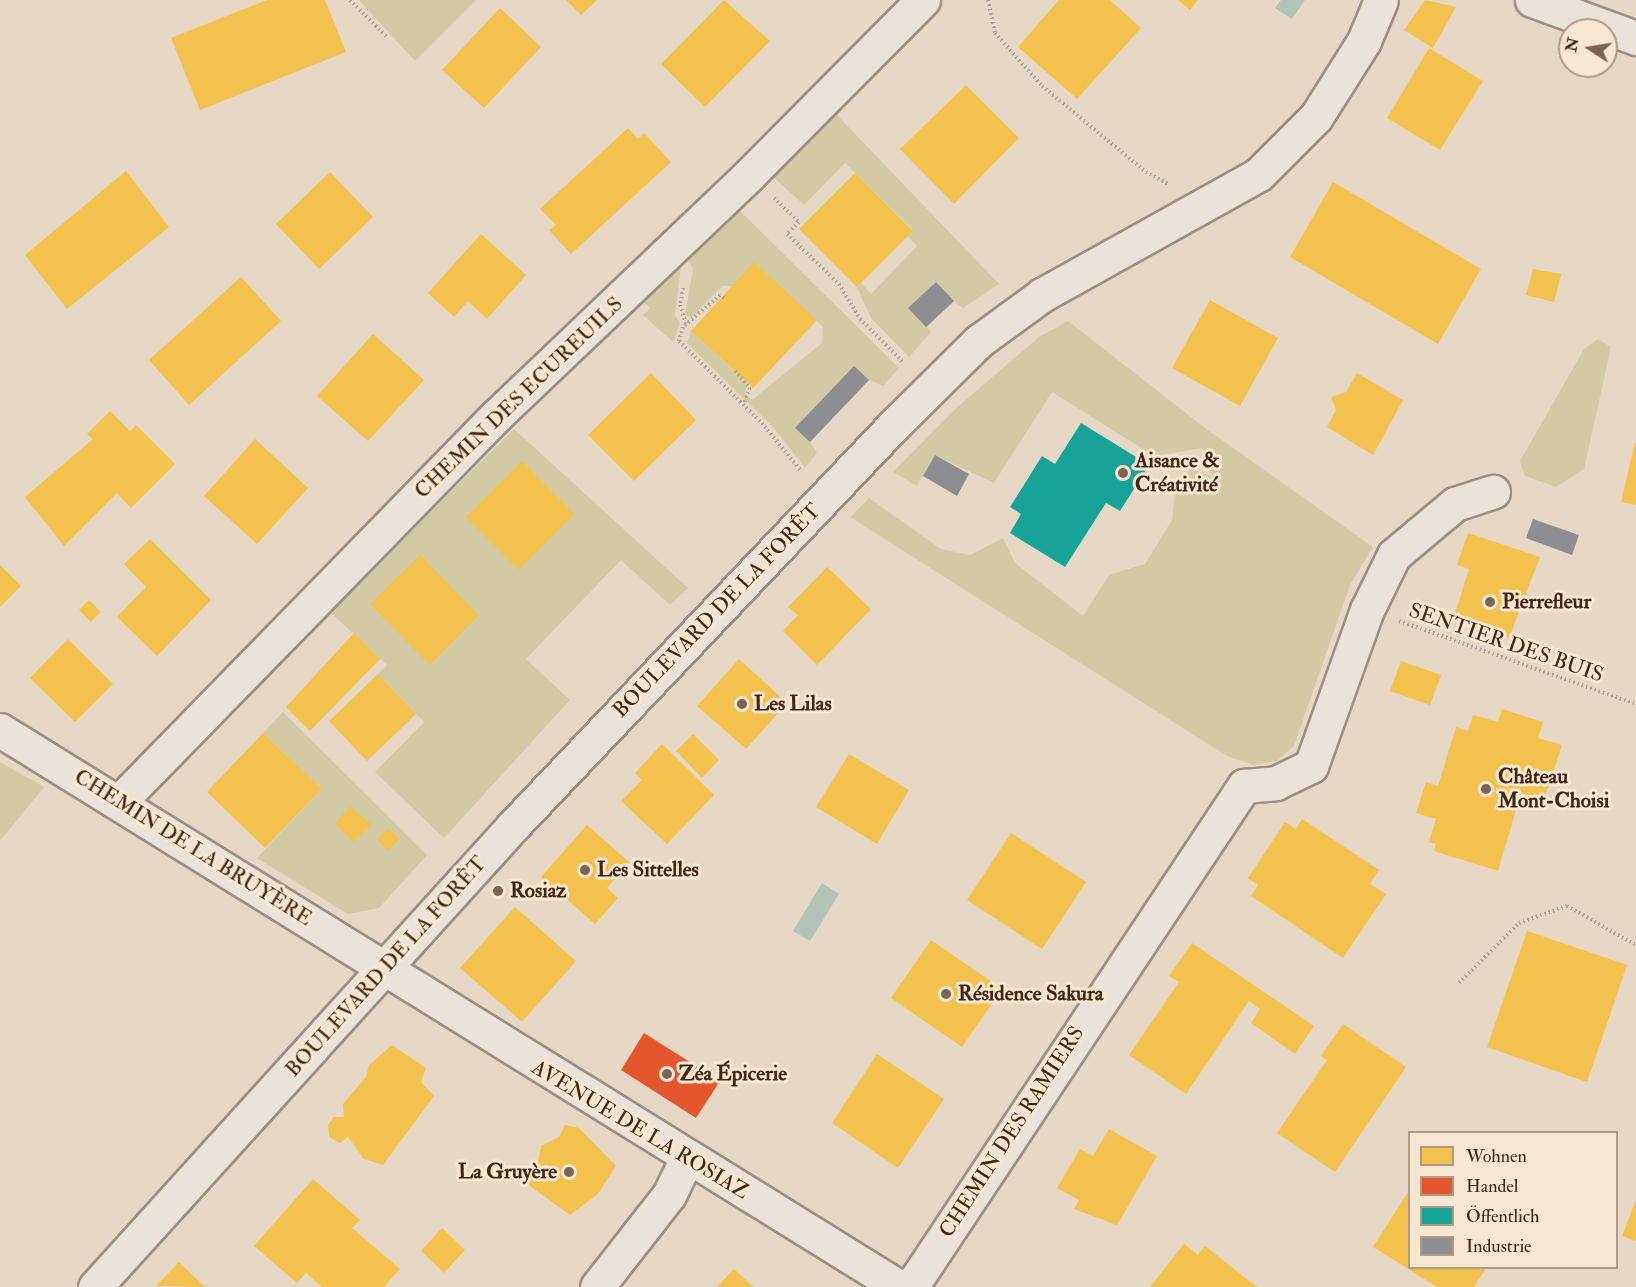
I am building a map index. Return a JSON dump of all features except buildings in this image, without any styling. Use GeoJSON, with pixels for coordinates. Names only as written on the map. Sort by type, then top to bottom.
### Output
{"type":"FeatureCollection","features":[{"type":"Feature","properties":{"kind":"street","name":"CHEMIN DES ECUREUILS"},"geometry":{"type":"LineString","coordinates":[[120,801],[496,416],[742,182],[923,0]]}},
{"type":"Feature","properties":{"kind":"street","name":"BOULEVARD DE LA FORÊT"},"geometry":{"type":"LineString","coordinates":[[95,1287],[673,655],[979,341],[1080,271],[1222,198],[1288,148],[1316,117],[1364,41],[1381,0]]}},
{"type":"Feature","properties":{"kind":"street"},"geometry":{"type":"LineString","coordinates":[[1532,0],[1636,38]]}},
{"type":"Feature","properties":{"kind":"street","name":"CHEMIN DES RAMIERS"},"geometry":{"type":"LineString","coordinates":[[910,1287],[1244,786],[1276,783],[1311,766],[1367,610],[1394,555],[1455,504],[1493,492]]}},
{"type":"Feature","properties":{"kind":"street","name":"CHEMIN DE LA BRUYÈRE"},"geometry":{"type":"LineString","coordinates":[[0,730],[120,801],[356,948],[382,972]]}},
{"type":"Feature","properties":{"kind":"street","name":"AVENUE DE LA ROSIAZ"},"geometry":{"type":"LineString","coordinates":[[382,972],[899,1287]]}},
{"type":"Feature","properties":{"kind":"street"},"geometry":{"type":"LineString","coordinates":[[597,1287],[669,1196],[687,1158]]}},
{"type":"Feature","properties":{"kind":"path"},"geometry":{"type":"LineString","coordinates":[[350,0],[387,37]]}},
{"type":"Feature","properties":{"kind":"path"},"geometry":{"type":"LineString","coordinates":[[988,0],[995,33],[1042,86],[1146,172],[1180,190]]}},
{"type":"Feature","properties":{"kind":"path"},"geometry":{"type":"LineString","coordinates":[[785,209],[799,222],[787,234],[839,284],[860,319],[904,363]]}},
{"type":"Feature","properties":{"kind":"path"},"geometry":{"type":"LineString","coordinates":[[686,277],[680,305],[686,324]]}},
{"type":"Feature","properties":{"kind":"path"},"geometry":{"type":"LineString","coordinates":[[724,298],[720,295],[686,324],[679,341],[744,403],[798,468]]}},
{"type":"Feature","properties":{"kind":"path"},"geometry":{"type":"LineString","coordinates":[[735,371],[750,387],[744,403]]}},
{"type":"Feature","properties":{"kind":"path","name":"SENTIER DES BUIS"},"geometry":{"type":"LineString","coordinates":[[1367,610],[1636,704]]}},
{"type":"Feature","properties":{"kind":"path"},"geometry":{"type":"LineString","coordinates":[[1460,983],[1519,923],[1567,906],[1636,945]]}},
{"type":"Feature","properties":{"kind":"shaded area"},"geometry":{"type":"Polygon","coordinates":[[[359,0],[476,0],[415,61],[359,0]]]}},
{"type":"Feature","properties":{"kind":"shaded area"},"geometry":{"type":"Polygon","coordinates":[[[1281,0],[1305,0],[1292,19],[1275,8],[1281,0]]]}},
{"type":"Feature","properties":{"kind":"shaded area"},"geometry":{"type":"Polygon","coordinates":[[[835,113],[999,284],[963,308],[954,301],[927,327],[931,332],[909,357],[871,318],[857,287],[861,283],[871,294],[917,246],[908,236],[913,230],[845,163],[804,205],[772,176],[835,113]]]}},
{"type":"Feature","properties":{"kind":"shaded area"},"geometry":{"type":"Polygon","coordinates":[[[739,210],[899,368],[883,386],[869,380],[810,442],[817,453],[805,468],[773,427],[687,343],[691,331],[747,383],[745,393],[752,400],[822,343],[823,327],[816,320],[736,286],[722,286],[691,318],[685,315],[693,269],[687,258],[739,210]]]}},
{"type":"Feature","properties":{"kind":"shaded area"},"geometry":{"type":"Polygon","coordinates":[[[681,266],[675,315],[680,323],[673,342],[643,315],[650,308],[644,302],[681,266]]]}},
{"type":"Feature","properties":{"kind":"shaded area"},"geometry":{"type":"Polygon","coordinates":[[[1068,321],[1205,428],[1373,547],[1350,585],[1294,746],[1277,761],[1253,765],[1227,756],[850,517],[869,498],[941,549],[970,555],[1003,538],[1015,563],[1083,616],[1109,575],[1145,564],[1172,520],[1176,480],[1192,469],[1212,476],[1202,448],[1154,456],[1052,392],[994,483],[935,455],[917,486],[893,472],[953,411],[1039,337],[1068,321]]]}},
{"type":"Feature","properties":{"kind":"shaded area"},"geometry":{"type":"Polygon","coordinates":[[[1598,339],[1611,347],[1584,469],[1556,487],[1525,476],[1520,461],[1584,349],[1598,339]]]}},
{"type":"Feature","properties":{"kind":"shaded area"},"geometry":{"type":"Polygon","coordinates":[[[514,429],[688,588],[670,605],[621,560],[526,659],[570,700],[444,838],[375,772],[424,722],[378,674],[387,665],[330,612],[514,429]]]}},
{"type":"Feature","properties":{"kind":"shaded area"},"geometry":{"type":"Polygon","coordinates":[[[283,712],[427,855],[379,908],[348,914],[257,858],[322,789],[263,733],[283,712]]]}},
{"type":"Feature","properties":{"kind":"shaded area"},"geometry":{"type":"Polygon","coordinates":[[[0,762],[44,787],[0,841],[0,762]]]}},
{"type":"Feature","properties":{"kind":"shaded area"},"geometry":{"type":"Polygon","coordinates":[[[822,883],[839,894],[810,941],[793,931],[822,883]]]}},
{"type":"Feature","properties":{"kind":"place","name":"Aisance & Créativité"},"geometry":{"type":"Point","coordinates":[1123,473]}},
{"type":"Feature","properties":{"kind":"place","name":"Pierrefleur"},"geometry":{"type":"Point","coordinates":[1490,602]}},
{"type":"Feature","properties":{"kind":"place","name":"Les Lilas"},"geometry":{"type":"Point","coordinates":[742,704]}},
{"type":"Feature","properties":{"kind":"place","name":"Château Mont-Choisi"},"geometry":{"type":"Point","coordinates":[1486,789]}},
{"type":"Feature","properties":{"kind":"place","name":"Les Sittelles"},"geometry":{"type":"Point","coordinates":[585,870]}},
{"type":"Feature","properties":{"kind":"place","name":"Rosiaz"},"geometry":{"type":"Point","coordinates":[498,891]}},
{"type":"Feature","properties":{"kind":"place","name":"Résidence Sakura"},"geometry":{"type":"Point","coordinates":[946,994]}},
{"type":"Feature","properties":{"kind":"place","name":"Zéa Épicerie"},"geometry":{"type":"Point","coordinates":[667,1074]}},
{"type":"Feature","properties":{"kind":"place","name":"La Gruyère"},"geometry":{"type":"Point","coordinates":[569,1172]}}]}
